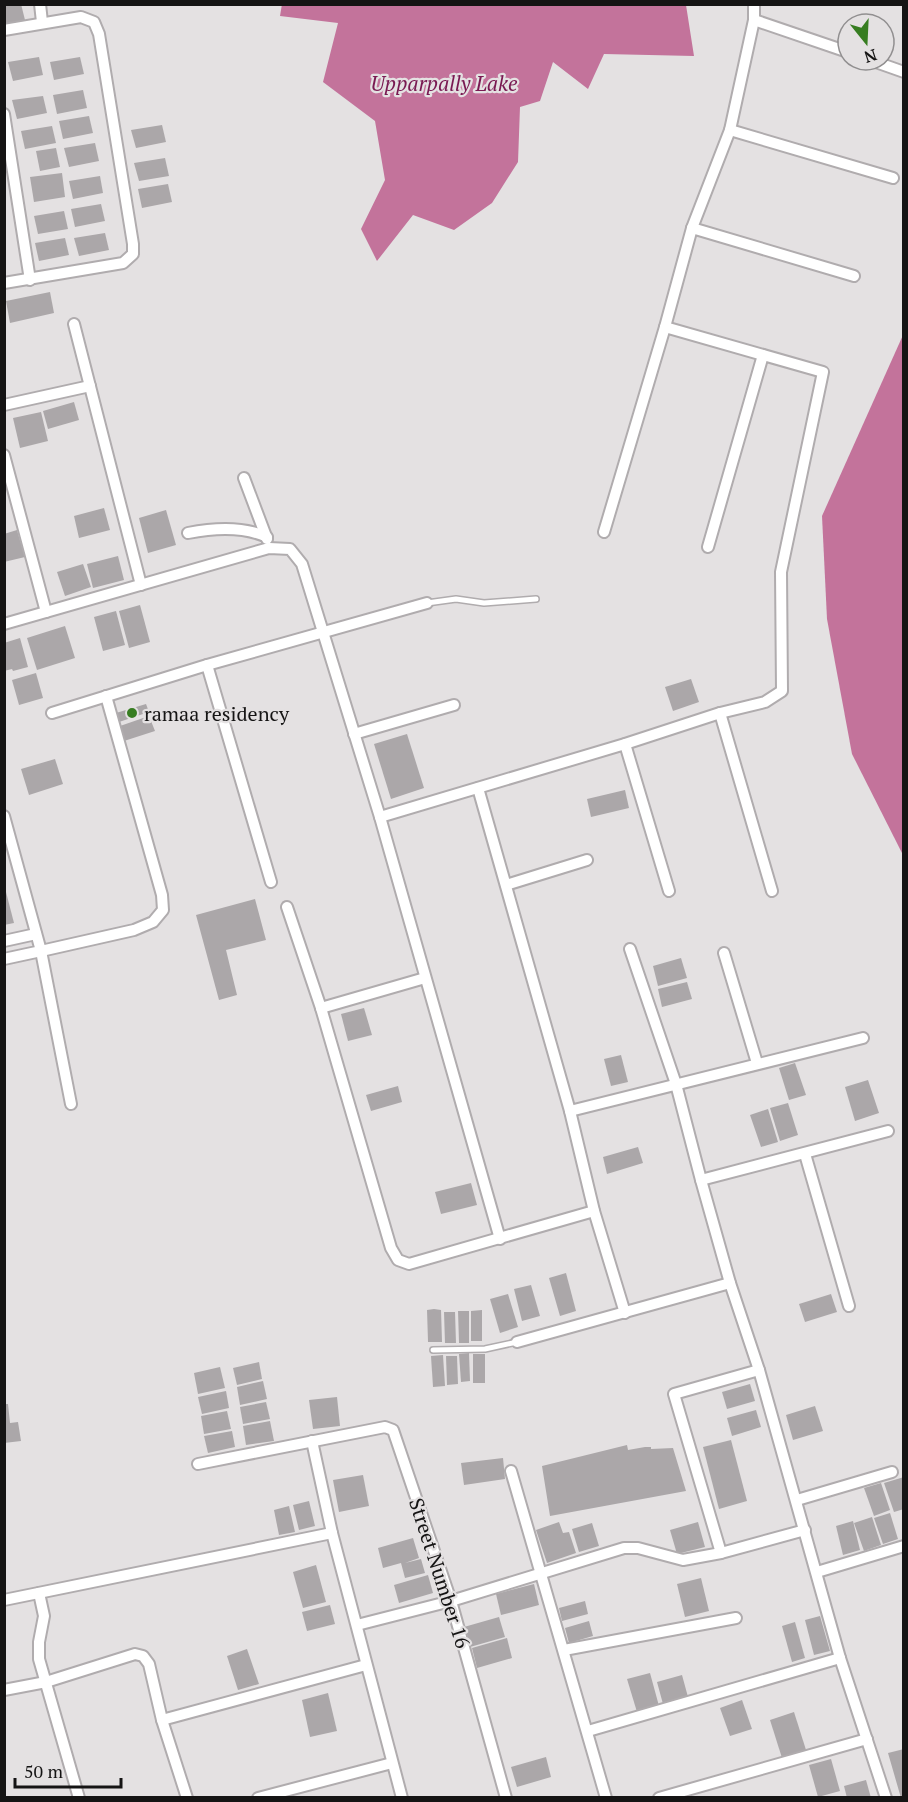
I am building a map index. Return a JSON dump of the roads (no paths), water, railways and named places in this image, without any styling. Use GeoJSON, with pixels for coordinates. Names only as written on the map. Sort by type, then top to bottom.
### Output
{"type":"FeatureCollection","features":[{"type":"Feature","properties":{"kind":"street"},"geometry":{"type":"LineString","coordinates":[[40,4],[42,22]]}},
{"type":"Feature","properties":{"kind":"street"},"geometry":{"type":"LineString","coordinates":[[604,532],[666,327],[692,228],[730,130],[754,20],[754,4]]}},
{"type":"Feature","properties":{"kind":"street"},"geometry":{"type":"LineString","coordinates":[[4,30],[81,17],[94,22],[99,34],[133,244],[133,254],[123,263],[4,283]]}},
{"type":"Feature","properties":{"kind":"street"},"geometry":{"type":"LineString","coordinates":[[754,20],[836,48]]}},
{"type":"Feature","properties":{"kind":"street"},"geometry":{"type":"LineString","coordinates":[[4,114],[30,280]]}},
{"type":"Feature","properties":{"kind":"street"},"geometry":{"type":"LineString","coordinates":[[730,130],[893,178]]}},
{"type":"Feature","properties":{"kind":"street"},"geometry":{"type":"LineString","coordinates":[[692,228],[854,276]]}},
{"type":"Feature","properties":{"kind":"street"},"geometry":{"type":"LineString","coordinates":[[74,324],[141,585]]}},
{"type":"Feature","properties":{"kind":"street"},"geometry":{"type":"LineString","coordinates":[[380,817],[478,789],[720,713],[765,702],[782,691],[781,572],[823,372],[666,327]]}},
{"type":"Feature","properties":{"kind":"street"},"geometry":{"type":"LineString","coordinates":[[708,546],[763,356]]}},
{"type":"Feature","properties":{"kind":"street"},"geometry":{"type":"LineString","coordinates":[[4,405],[90,386]]}},
{"type":"Feature","properties":{"kind":"street"},"geometry":{"type":"LineString","coordinates":[[4,455],[46,612]]}},
{"type":"Feature","properties":{"kind":"street"},"geometry":{"type":"LineString","coordinates":[[244,478],[268,543]]}},
{"type":"Feature","properties":{"kind":"street"},"geometry":{"type":"LineString","coordinates":[[188,533],[211,528],[257,532],[268,543],[290,549],[302,564],[380,817],[500,1239]]}},
{"type":"Feature","properties":{"kind":"street"},"geometry":{"type":"LineString","coordinates":[[4,624],[141,585],[268,543]]}},
{"type":"Feature","properties":{"kind":"street"},"geometry":{"type":"LineString","coordinates":[[52,713],[207,665],[427,603]]}},
{"type":"Feature","properties":{"kind":"street"},"geometry":{"type":"LineString","coordinates":[[207,665],[271,882]]}},
{"type":"Feature","properties":{"kind":"street"},"geometry":{"type":"LineString","coordinates":[[4,959],[134,930],[153,922],[163,910],[162,895],[106,696]]}},
{"type":"Feature","properties":{"kind":"street"},"geometry":{"type":"LineString","coordinates":[[354,734],[454,705]]}},
{"type":"Feature","properties":{"kind":"street"},"geometry":{"type":"LineString","coordinates":[[720,713],[772,891]]}},
{"type":"Feature","properties":{"kind":"street"},"geometry":{"type":"LineString","coordinates":[[625,744],[669,891]]}},
{"type":"Feature","properties":{"kind":"street"},"geometry":{"type":"LineString","coordinates":[[478,789],[570,1112],[594,1211],[625,1313]]}},
{"type":"Feature","properties":{"kind":"street"},"geometry":{"type":"LineString","coordinates":[[4,816],[41,951],[71,1104]]}},
{"type":"Feature","properties":{"kind":"street"},"geometry":{"type":"LineString","coordinates":[[506,885],[587,860]]}},
{"type":"Feature","properties":{"kind":"street"},"geometry":{"type":"LineString","coordinates":[[287,907],[321,1008],[391,1248],[398,1260],[409,1264],[594,1211]]}},
{"type":"Feature","properties":{"kind":"street"},"geometry":{"type":"LineString","coordinates":[[4,941],[36,934]]}},
{"type":"Feature","properties":{"kind":"street"},"geometry":{"type":"LineString","coordinates":[[630,949],[676,1084],[730,1283],[759,1370],[840,1658],[885,1797]]}},
{"type":"Feature","properties":{"kind":"street"},"geometry":{"type":"LineString","coordinates":[[724,952],[757,1064]]}},
{"type":"Feature","properties":{"kind":"street"},"geometry":{"type":"LineString","coordinates":[[321,1008],[425,978]]}},
{"type":"Feature","properties":{"kind":"street"},"geometry":{"type":"LineString","coordinates":[[570,1112],[863,1038]]}},
{"type":"Feature","properties":{"kind":"street"},"geometry":{"type":"LineString","coordinates":[[701,1180],[888,1131]]}},
{"type":"Feature","properties":{"kind":"street"},"geometry":{"type":"LineString","coordinates":[[805,1154],[849,1306]]}},
{"type":"Feature","properties":{"kind":"street"},"geometry":{"type":"LineString","coordinates":[[517,1342],[730,1283]]}},
{"type":"Feature","properties":{"kind":"street"},"geometry":{"type":"LineString","coordinates":[[721,1553],[674,1394],[759,1370]]}},
{"type":"Feature","properties":{"kind":"street","name":"Street Number 16"},"geometry":{"type":"LineString","coordinates":[[312,1441],[385,1427],[393,1430],[451,1601],[506,1797]]}},
{"type":"Feature","properties":{"kind":"street"},"geometry":{"type":"LineString","coordinates":[[198,1464],[312,1441],[332,1533],[402,1797]]}},
{"type":"Feature","properties":{"kind":"street"},"geometry":{"type":"LineString","coordinates":[[511,1471],[606,1797]]}},
{"type":"Feature","properties":{"kind":"street"},"geometry":{"type":"LineString","coordinates":[[796,1500],[892,1472]]}},
{"type":"Feature","properties":{"kind":"street"},"geometry":{"type":"LineString","coordinates":[[357,1625],[451,1601],[624,1548],[638,1548],[683,1560],[721,1553],[805,1530]]}},
{"type":"Feature","properties":{"kind":"street"},"geometry":{"type":"LineString","coordinates":[[4,1600],[332,1533]]}},
{"type":"Feature","properties":{"kind":"street"},"geometry":{"type":"LineString","coordinates":[[817,1572],[903,1546]]}},
{"type":"Feature","properties":{"kind":"street"},"geometry":{"type":"LineString","coordinates":[[39,1593],[44,1616],[39,1642],[39,1659],[79,1797]]}},
{"type":"Feature","properties":{"kind":"street"},"geometry":{"type":"LineString","coordinates":[[564,1650],[736,1618]]}},
{"type":"Feature","properties":{"kind":"street"},"geometry":{"type":"LineString","coordinates":[[4,1690],[46,1682],[135,1654],[143,1656],[149,1664],[162,1720],[187,1797]]}},
{"type":"Feature","properties":{"kind":"street"},"geometry":{"type":"LineString","coordinates":[[588,1731],[840,1658]]}},
{"type":"Feature","properties":{"kind":"street"},"geometry":{"type":"LineString","coordinates":[[162,1720],[366,1665]]}},
{"type":"Feature","properties":{"kind":"street"},"geometry":{"type":"LineString","coordinates":[[659,1797],[867,1739]]}},
{"type":"Feature","properties":{"kind":"street"},"geometry":{"type":"LineString","coordinates":[[258,1797],[392,1763]]}},
{"type":"Feature","properties":{"kind":"lane"},"geometry":{"type":"LineString","coordinates":[[427,603],[456,598],[484,603],[536,599]]}},
{"type":"Feature","properties":{"kind":"lane"},"geometry":{"type":"LineString","coordinates":[[433,1350],[485,1349],[517,1342]]}},
{"type":"Feature","properties":{"kind":"water","name":"Upparpally Lake"},"geometry":{"type":"Polygon","coordinates":[[[282,4],[686,5],[694,56],[604,54],[588,89],[553,62],[540,101],[520,107],[518,162],[492,203],[454,230],[413,215],[377,261],[361,229],[385,180],[375,121],[323,82],[338,23],[280,16],[282,4]]]}},
{"type":"Feature","properties":{"kind":"water"},"geometry":{"type":"Polygon","coordinates":[[[903,335],[903,855],[852,754],[827,619],[822,516],[903,335]]]}},
{"type":"Feature","properties":{"kind":"place","name":"ramaa residency"},"geometry":{"type":"Point","coordinates":[132,713]}}]}
